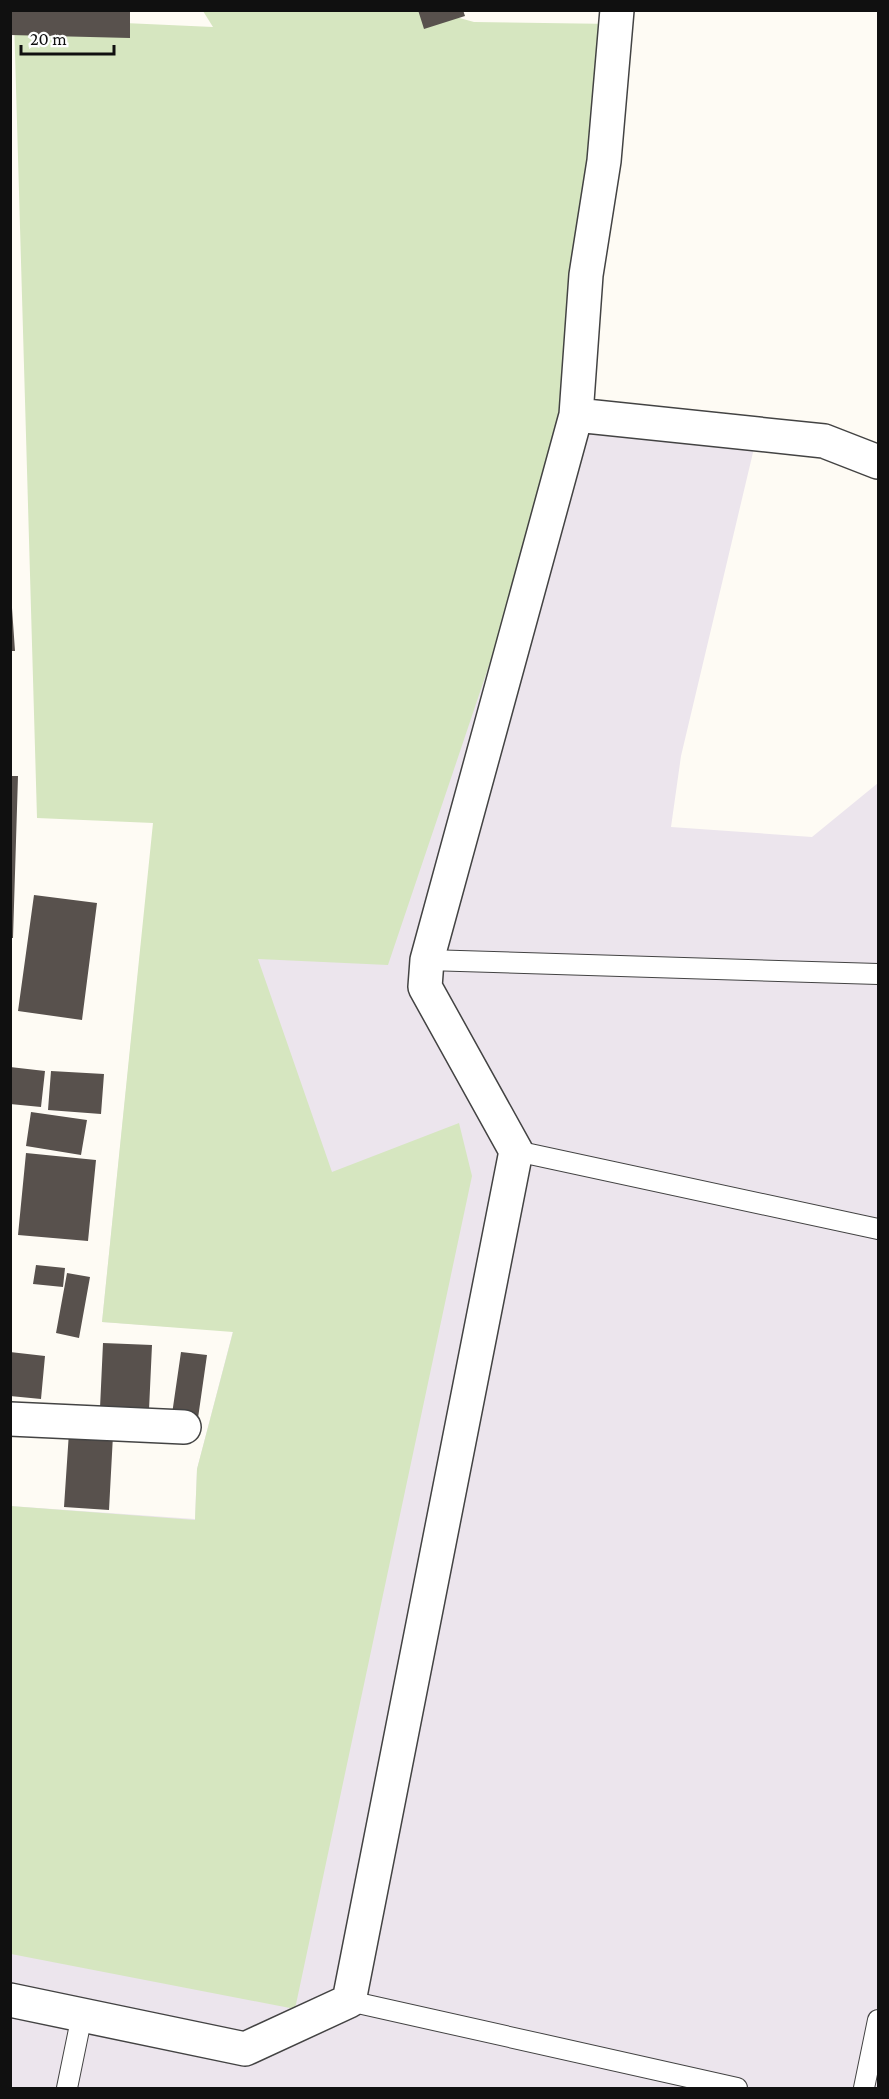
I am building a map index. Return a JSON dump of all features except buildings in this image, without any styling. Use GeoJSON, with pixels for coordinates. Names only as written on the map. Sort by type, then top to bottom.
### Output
{"type":"FeatureCollection","features":[{"type":"Feature","properties":{"kind":"street"},"geometry":{"type":"LineString","coordinates":[[10,2000],[245,2049],[349,2001],[516,1151],[425,987],[427,960],[576,415],[586,275],[604,161],[617,10]]}},
{"type":"Feature","properties":{"kind":"street"},"geometry":{"type":"LineString","coordinates":[[576,415],[825,441],[879,462]]}},
{"type":"Feature","properties":{"kind":"street"},"geometry":{"type":"LineString","coordinates":[[10,1419],[184,1427]]}},
{"type":"Feature","properties":{"kind":"lane"},"geometry":{"type":"LineString","coordinates":[[427,960],[879,974]]}},
{"type":"Feature","properties":{"kind":"lane"},"geometry":{"type":"LineString","coordinates":[[516,1151],[879,1228]]}},
{"type":"Feature","properties":{"kind":"lane"},"geometry":{"type":"LineString","coordinates":[[349,2001],[737,2088]]}},
{"type":"Feature","properties":{"kind":"lane"},"geometry":{"type":"LineString","coordinates":[[67,2088],[82,2015]]}},
{"type":"Feature","properties":{"kind":"lane"},"geometry":{"type":"LineString","coordinates":[[864,2088],[879,2020]]}},
{"type":"Feature","properties":{"kind":"shaded area"},"geometry":{"type":"Polygon","coordinates":[[[570,425],[755,444],[681,756],[671,827],[812,837],[878,783],[878,2088],[11,2088],[10,1506],[195,1519],[197,1469],[233,1331],[102,1322],[141,945],[570,425]]]}},
{"type":"Feature","properties":{"kind":"green space"},"geometry":{"type":"Polygon","coordinates":[[[444,10],[445,14],[474,22],[615,24],[570,425],[388,965],[258,959],[332,1172],[459,1123],[472,1176],[295,2009],[11,1954],[10,1506],[195,1520],[197,1469],[233,1332],[102,1322],[153,823],[37,818],[14,18],[213,27],[203,11],[444,10]]]}}]}
